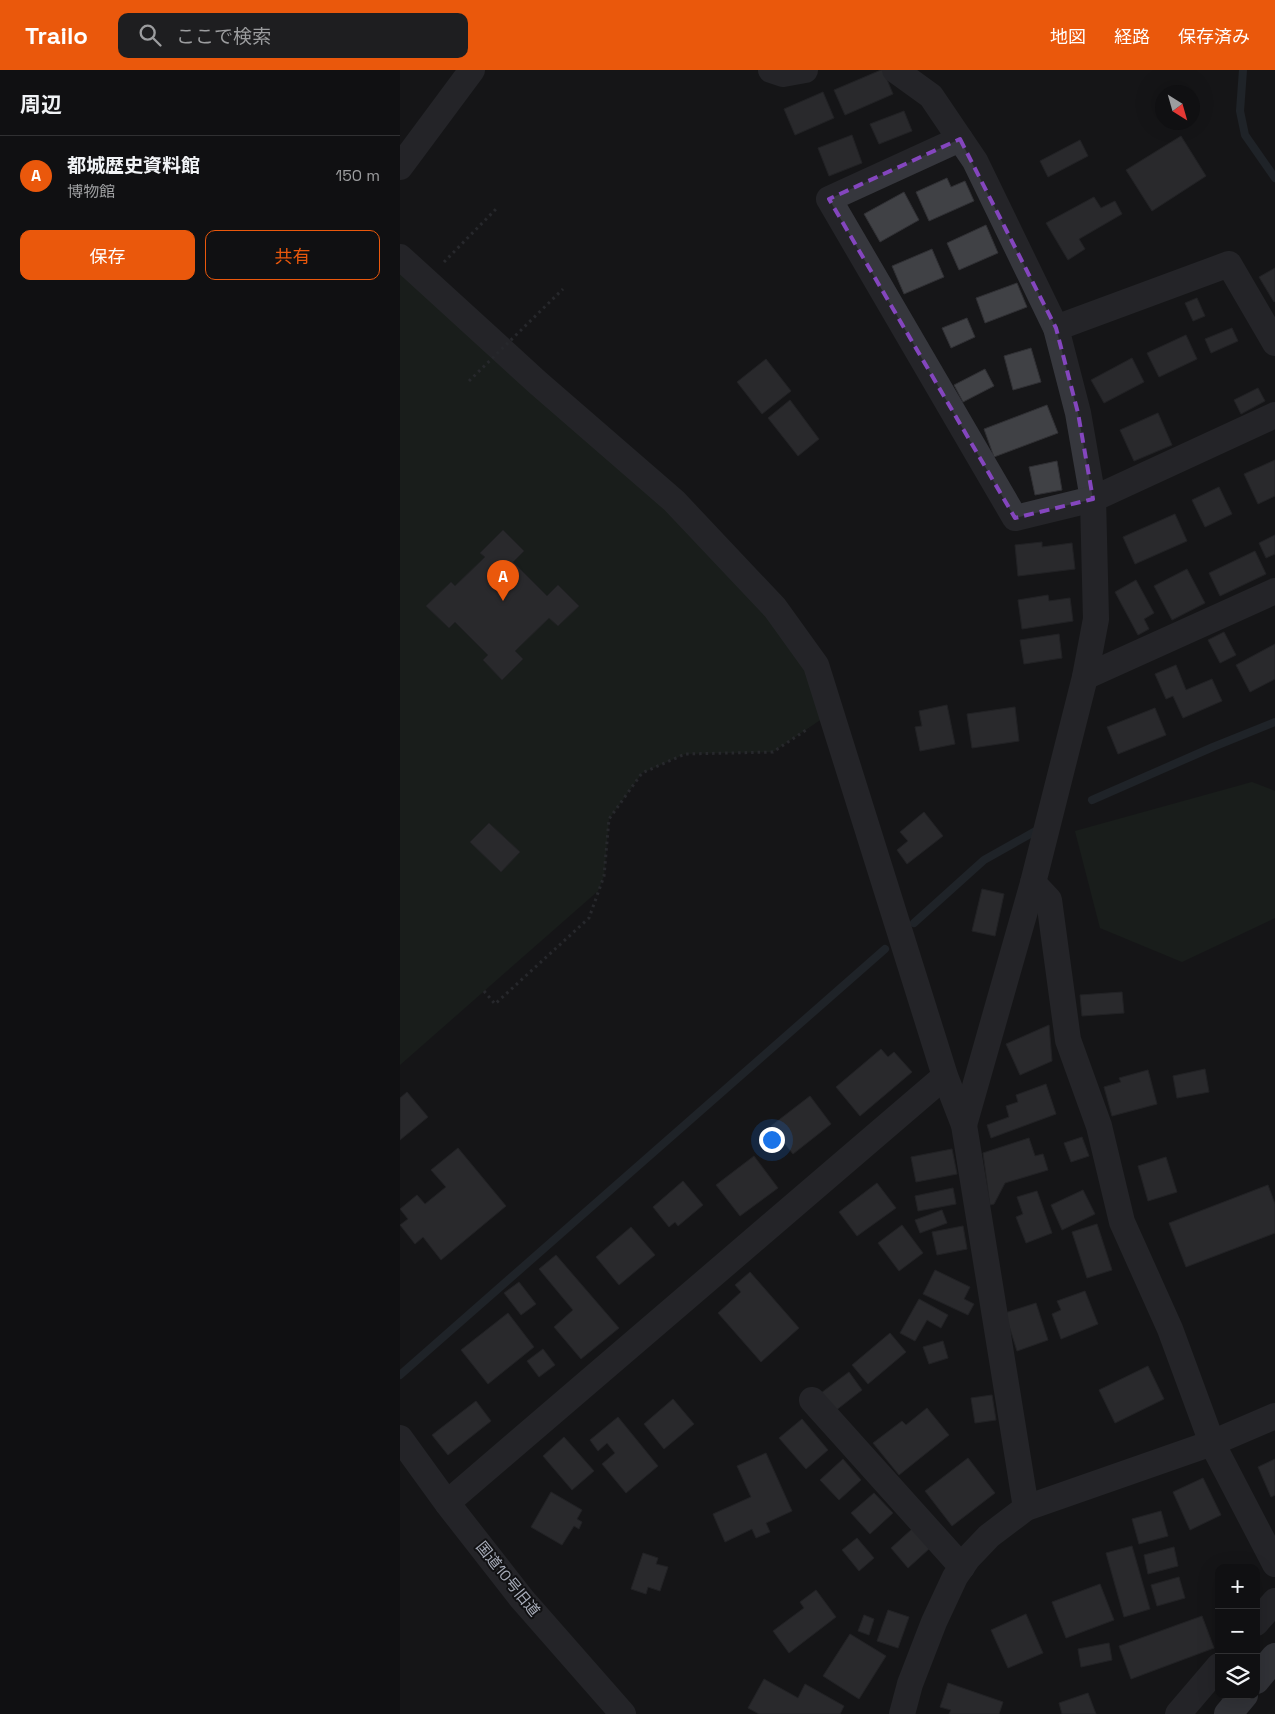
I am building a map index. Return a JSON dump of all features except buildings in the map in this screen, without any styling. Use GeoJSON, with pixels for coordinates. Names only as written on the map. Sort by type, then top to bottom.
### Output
{"type":"FeatureCollection","features":[{"type":"Feature","properties":{"kind":"main road"},"geometry":{"type":"LineString","coordinates":[[1260,1675],[1275,1657]]}},
{"type":"Feature","properties":{"kind":"main road"},"geometry":{"type":"LineString","coordinates":[[1228,1714],[1241,1699]]}},
{"type":"Feature","properties":{"kind":"street"},"geometry":{"type":"LineString","coordinates":[[400,166],[472,70]]}},
{"type":"Feature","properties":{"kind":"street"},"geometry":{"type":"LineString","coordinates":[[771,70],[783,74],[805,70]]}},
{"type":"Feature","properties":{"kind":"street"},"geometry":{"type":"LineString","coordinates":[[895,70],[931,96],[975,161],[1056,328],[1078,413],[1093,499],[1096,619],[1085,677],[1033,883],[964,1126]]}},
{"type":"Feature","properties":{"kind":"street"},"geometry":{"type":"LineString","coordinates":[[960,139],[829,199],[1015,518],[1093,499],[1275,415]]}},
{"type":"Feature","properties":{"kind":"street"},"geometry":{"type":"LineString","coordinates":[[400,257],[538,383],[674,501],[775,608],[816,665],[945,1076],[964,1126],[1026,1508]]}},
{"type":"Feature","properties":{"kind":"street"},"geometry":{"type":"LineString","coordinates":[[1056,328],[1229,264],[1275,343]]}},
{"type":"Feature","properties":{"kind":"street"},"geometry":{"type":"LineString","coordinates":[[1085,677],[1275,591]]}},
{"type":"Feature","properties":{"kind":"street"},"geometry":{"type":"LineString","coordinates":[[1033,883],[1049,900],[1068,1040],[1099,1126],[1122,1222],[1170,1329],[1212,1443],[1275,1564]]}},
{"type":"Feature","properties":{"kind":"street"},"geometry":{"type":"LineString","coordinates":[[447,1503],[945,1076]]}},
{"type":"Feature","properties":{"kind":"street"},"geometry":{"type":"LineString","coordinates":[[812,1400],[962,1567]]}},
{"type":"Feature","properties":{"kind":"street"},"geometry":{"type":"LineString","coordinates":[[902,1714],[910,1684],[934,1622],[955,1577],[968,1558],[989,1536],[1026,1508],[1212,1443],[1275,1416]]}},
{"type":"Feature","properties":{"kind":"street","name":"国道10号旧道"},"geometry":{"type":"LineString","coordinates":[[400,1438],[447,1503],[522,1599],[623,1714]]}},
{"type":"Feature","properties":{"kind":"street"},"geometry":{"type":"LineString","coordinates":[[1260,1617],[1275,1600]]}},
{"type":"Feature","properties":{"kind":"street"},"geometry":{"type":"LineString","coordinates":[[1178,1714],[1215,1671]]}},
{"type":"Feature","properties":{"kind":"path"},"geometry":{"type":"LineString","coordinates":[[426,280],[496,210]]}},
{"type":"Feature","properties":{"kind":"path"},"geometry":{"type":"LineString","coordinates":[[469,381],[563,289]]}},
{"type":"Feature","properties":{"kind":"path"},"geometry":{"type":"LineString","coordinates":[[484,991],[495,1004],[589,918],[604,876],[608,820],[642,773],[684,754],[773,752],[832,712]]}},
{"type":"Feature","properties":{"kind":"highlighted area"},"geometry":{"type":"Polygon","coordinates":[[[960,139],[1056,328],[1078,413],[1093,499],[1015,518],[829,199],[960,139]]]}},
{"type":"Feature","properties":{"kind":"shaded area"},"geometry":{"type":"Polygon","coordinates":[[[400,257],[775,608],[832,712],[773,752],[685,754],[642,773],[609,819],[604,876],[598,891],[400,1065],[400,257]]]}},
{"type":"Feature","properties":{"kind":"shaded area"},"geometry":{"type":"Polygon","coordinates":[[[1252,782],[1275,791],[1275,918],[1182,962],[1100,928],[1075,831],[1252,782]]]}},
{"type":"Feature","properties":{"kind":"waterway"},"geometry":{"type":"LineString","coordinates":[[1243,70],[1240,111],[1245,135],[1275,178]]}},
{"type":"Feature","properties":{"kind":"waterway"},"geometry":{"type":"LineString","coordinates":[[1092,800],[1275,722]]}},
{"type":"Feature","properties":{"kind":"waterway"},"geometry":{"type":"LineString","coordinates":[[914,923],[984,860],[1041,828]]}},
{"type":"Feature","properties":{"kind":"waterway"},"geometry":{"type":"LineString","coordinates":[[400,1375],[885,949]]}},
{"type":"Feature","properties":{"kind":"place","name":"都城歴史資料館"},"geometry":{"type":"Point","coordinates":[503,601]}}]}
